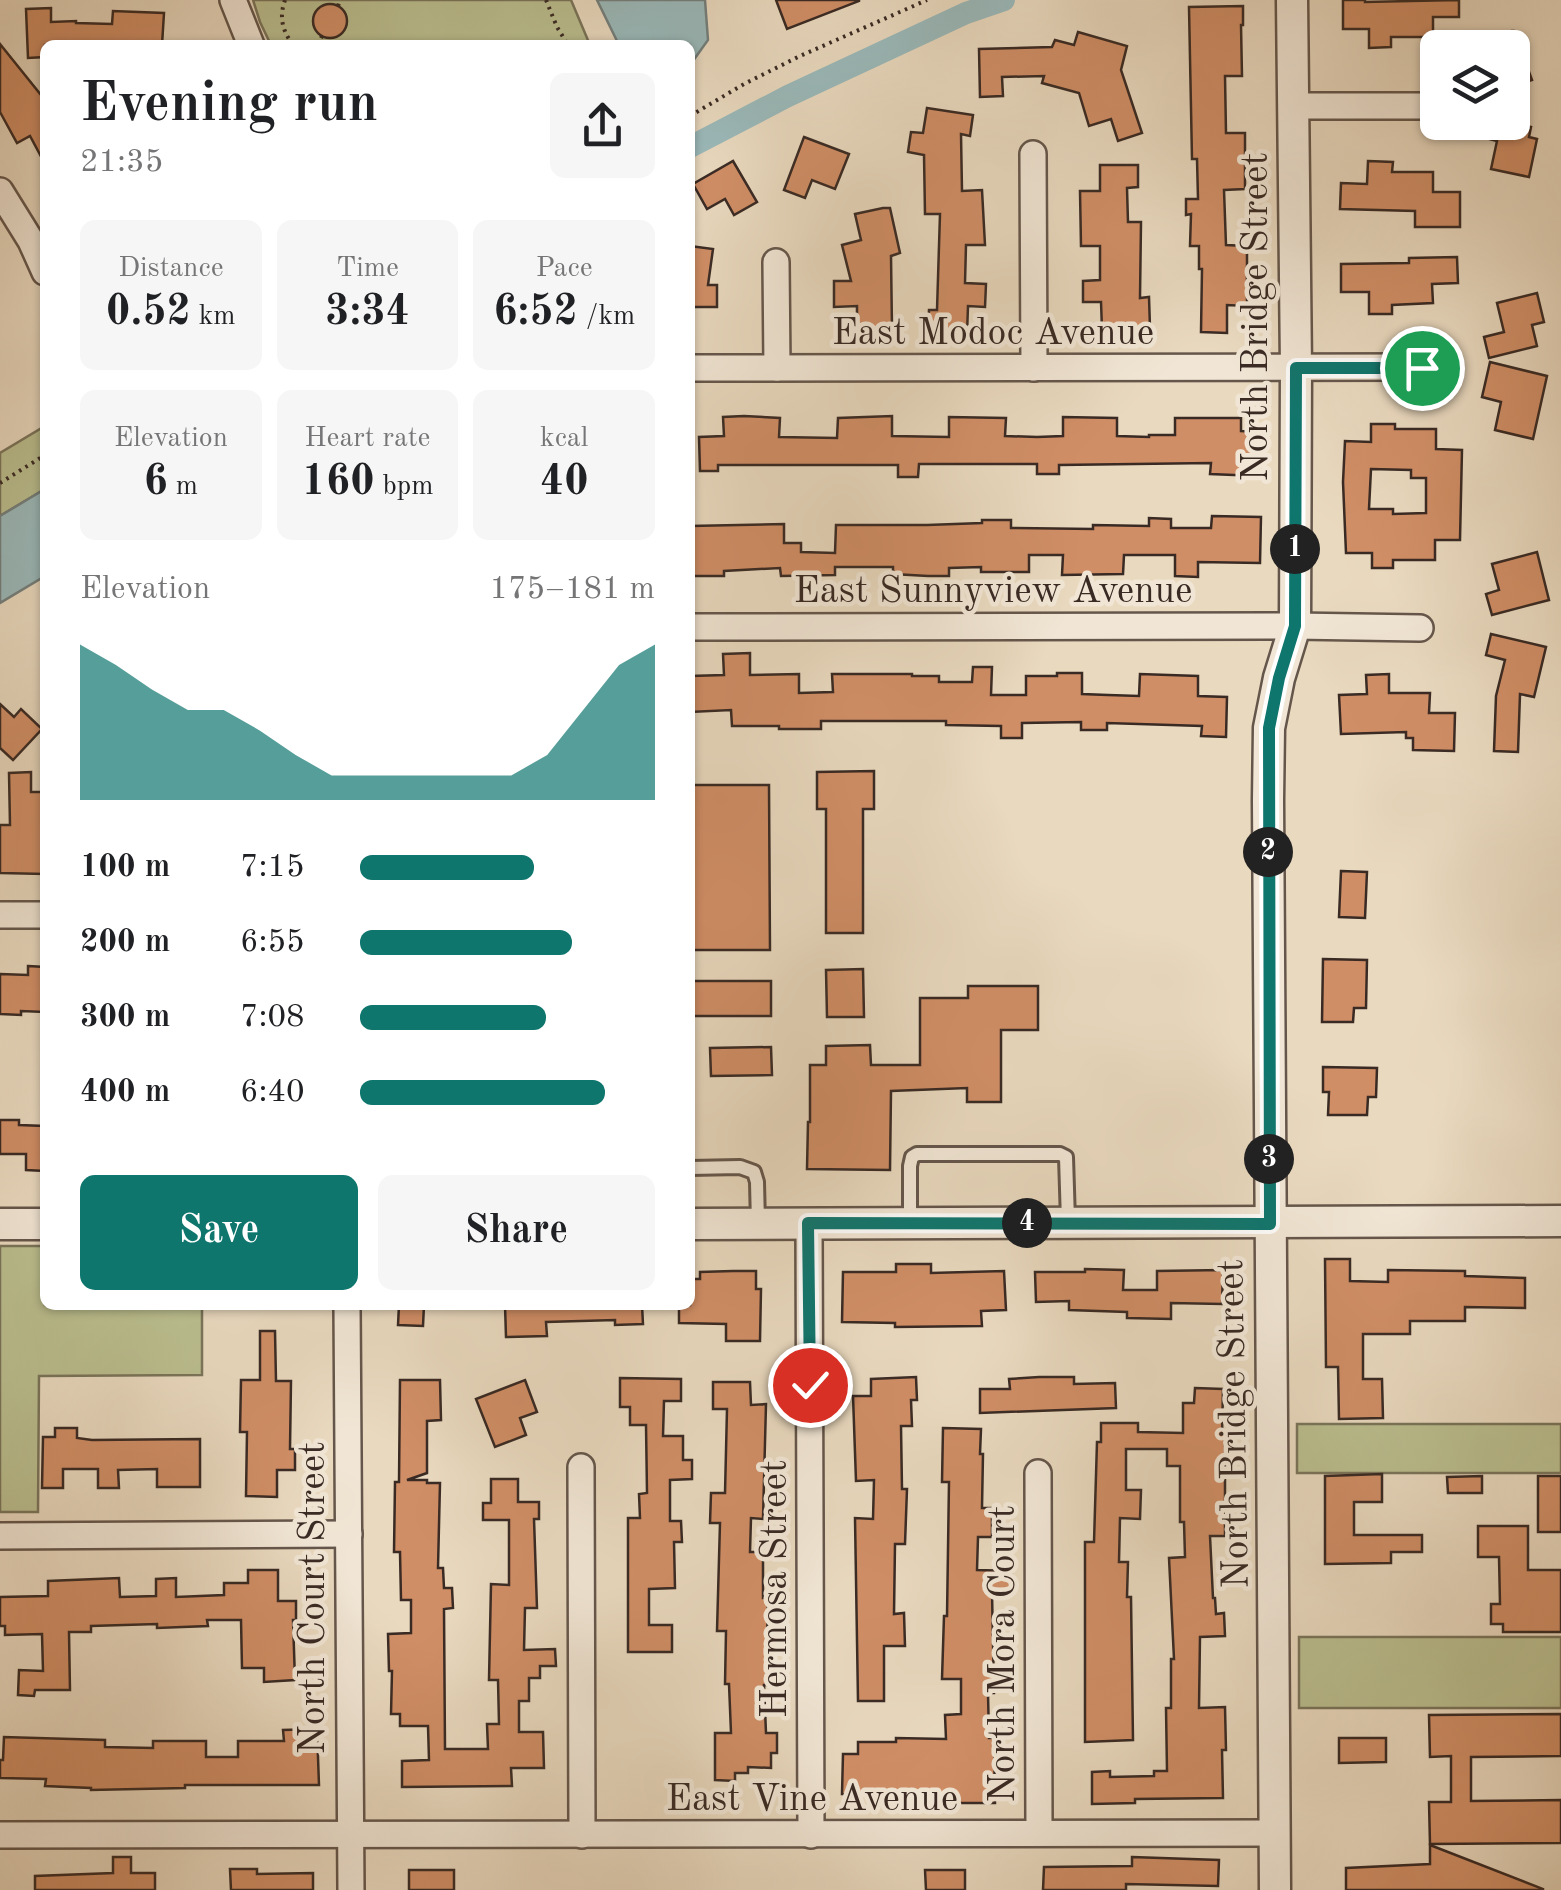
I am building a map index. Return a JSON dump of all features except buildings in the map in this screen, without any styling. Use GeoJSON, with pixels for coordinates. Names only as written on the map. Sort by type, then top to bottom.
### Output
{"type":"FeatureCollection","features":[{"type":"Feature","properties":{"kind":"street"},"geometry":{"type":"LineString","coordinates":[[233,0],[250,40]]}},
{"type":"Feature","properties":{"kind":"street","name":"North Bridge Street"},"geometry":{"type":"LineString","coordinates":[[1275,1890],[1269,728],[1295,626],[1292,0]]}},
{"type":"Feature","properties":{"kind":"street"},"geometry":{"type":"LineString","coordinates":[[1292,106],[1420,106]]}},
{"type":"Feature","properties":{"kind":"street"},"geometry":{"type":"LineString","coordinates":[[1033,154],[1034,368]]}},
{"type":"Feature","properties":{"kind":"street"},"geometry":{"type":"LineString","coordinates":[[0,192],[40,262]]}},
{"type":"Feature","properties":{"kind":"street"},"geometry":{"type":"LineString","coordinates":[[776,262],[777,368]]}},
{"type":"Feature","properties":{"kind":"street","name":"East Modoc Avenue"},"geometry":{"type":"LineString","coordinates":[[695,368],[1422,368]]}},
{"type":"Feature","properties":{"kind":"street","name":"East Sunnyview Avenue"},"geometry":{"type":"LineString","coordinates":[[695,627],[1420,628]]}},
{"type":"Feature","properties":{"kind":"street"},"geometry":{"type":"LineString","coordinates":[[0,915],[40,915]]}},
{"type":"Feature","properties":{"kind":"street"},"geometry":{"type":"LineString","coordinates":[[695,1224],[1561,1221]]}},
{"type":"Feature","properties":{"kind":"street","name":"Hermosa Street"},"geometry":{"type":"LineString","coordinates":[[808,1223],[811,1835]]}},
{"type":"Feature","properties":{"kind":"street"},"geometry":{"type":"LineString","coordinates":[[0,1224],[40,1224]]}},
{"type":"Feature","properties":{"kind":"street","name":"North Court Street"},"geometry":{"type":"LineString","coordinates":[[346,1310],[351,1890]]}},
{"type":"Feature","properties":{"kind":"street"},"geometry":{"type":"LineString","coordinates":[[582,1467],[582,1835]]}},
{"type":"Feature","properties":{"kind":"street","name":"North Mora Court"},"geometry":{"type":"LineString","coordinates":[[1038,1474],[1040,1834]]}},
{"type":"Feature","properties":{"kind":"street"},"geometry":{"type":"LineString","coordinates":[[0,1536],[349,1534]]}},
{"type":"Feature","properties":{"kind":"street","name":"East Vine Avenue"},"geometry":{"type":"LineString","coordinates":[[0,1835],[1274,1833]]}},
{"type":"Feature","properties":{"kind":"lane"},"geometry":{"type":"LineString","coordinates":[[910,1223],[910,1166],[916,1154],[1060,1154],[1066,1158],[1068,1223]]}},
{"type":"Feature","properties":{"kind":"lane"},"geometry":{"type":"LineString","coordinates":[[695,1168],[740,1167],[754,1172],[758,1224]]}},
{"type":"Feature","properties":{"kind":"path"},"geometry":{"type":"LineString","coordinates":[[284,0],[282,24],[290,40]]}},
{"type":"Feature","properties":{"kind":"path"},"geometry":{"type":"LineString","coordinates":[[546,0],[565,40]]}},
{"type":"Feature","properties":{"kind":"path"},"geometry":{"type":"LineString","coordinates":[[695,113],[800,56],[926,0]]}},
{"type":"Feature","properties":{"kind":"path"},"geometry":{"type":"LineString","coordinates":[[320,40],[322,36]]}},
{"type":"Feature","properties":{"kind":"path"},"geometry":{"type":"LineString","coordinates":[[0,483],[40,458]]}},
{"type":"Feature","properties":{"kind":"green space"},"geometry":{"type":"Polygon","coordinates":[[[253,0],[571,0],[588,40],[269,40],[253,0]]]}},
{"type":"Feature","properties":{"kind":"green space"},"geometry":{"type":"Polygon","coordinates":[[[40,429],[40,492],[0,516],[0,453],[40,429]]]}},
{"type":"Feature","properties":{"kind":"green space"},"geometry":{"type":"Polygon","coordinates":[[[0,1246],[40,1246],[40,1310],[202,1310],[202,1375],[39,1376],[38,1512],[0,1512],[0,1246]]]}},
{"type":"Feature","properties":{"kind":"green space"},"geometry":{"type":"Polygon","coordinates":[[[1297,1424],[1561,1424],[1561,1473],[1297,1473],[1297,1424]]]}},
{"type":"Feature","properties":{"kind":"green space"},"geometry":{"type":"Polygon","coordinates":[[[1299,1637],[1561,1637],[1561,1708],[1299,1708],[1299,1637]]]}},
{"type":"Feature","properties":{"kind":"water"},"geometry":{"type":"Polygon","coordinates":[[[597,0],[705,0],[708,40],[695,58],[695,40],[617,40],[597,0]]]}},
{"type":"Feature","properties":{"kind":"water"},"geometry":{"type":"Polygon","coordinates":[[[40,492],[40,579],[0,603],[0,516],[40,492]]]}},
{"type":"Feature","properties":{"kind":"waterway"},"geometry":{"type":"LineString","coordinates":[[695,144],[788,96],[966,13],[1004,0]]}},
{"type":"Feature","properties":{"kind":"route"},"geometry":{"type":"LineString","coordinates":[[810,1385],[808,1223],[1270,1224],[1269,728],[1295,626],[1296,368],[1422,368]]}}]}
